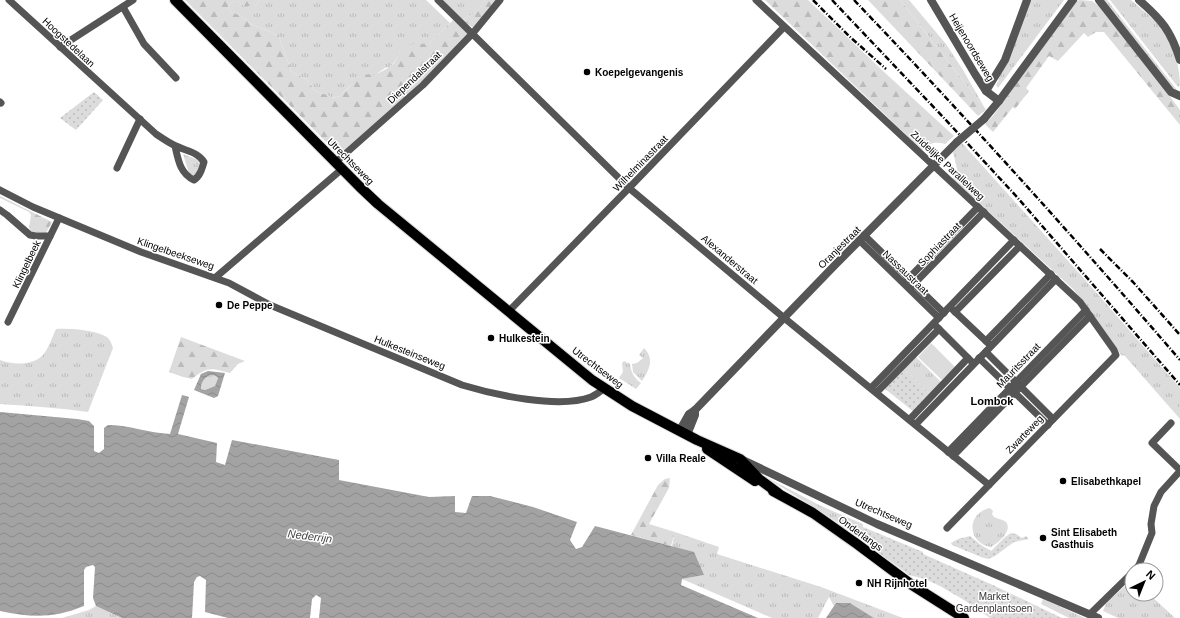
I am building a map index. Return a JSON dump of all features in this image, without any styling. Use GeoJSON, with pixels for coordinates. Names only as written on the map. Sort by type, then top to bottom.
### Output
{"type":"FeatureCollection","features":[{"type":"Feature","properties":{"kind":"main road","name":"Utrechtseweg"},"geometry":{"type":"LineString","coordinates":[[175,0],[378,204],[592,380],[632,406],[686,434],[740,459]]}},
{"type":"Feature","properties":{"kind":"main road","name":"Onderlangs"},"geometry":{"type":"LineString","coordinates":[[686,434],[742,473],[813,514],[928,595],[964,618]]}},
{"type":"Feature","properties":{"kind":"main road","name":"Onderlangs"},"geometry":{"type":"LineString","coordinates":[[740,459],[759,479],[778,493]]}},
{"type":"Feature","properties":{"kind":"main road","name":"Onderlangs"},"geometry":{"type":"LineString","coordinates":[[928,595],[954,618]]}},
{"type":"Feature","properties":{"kind":"street","name":"Hoogstedelaan"},"geometry":{"type":"LineString","coordinates":[[9,0],[156,134],[175,146],[201,157],[204,162],[200,173],[194,180],[185,175],[177,158],[175,146]]}},
{"type":"Feature","properties":{"kind":"street"},"geometry":{"type":"LineString","coordinates":[[60,47],[133,0]]}},
{"type":"Feature","properties":{"kind":"street","name":"Alexanderstraat"},"geometry":{"type":"LineString","coordinates":[[438,0],[629,188],[989,485]]}},
{"type":"Feature","properties":{"kind":"street","name":"Diependalstraat"},"geometry":{"type":"LineString","coordinates":[[339,166],[407,100],[472,33],[500,0]]}},
{"type":"Feature","properties":{"kind":"street","name":"Zuidelijke Parallelweg"},"geometry":{"type":"LineString","coordinates":[[756,0],[1080,302],[1116,355]]}},
{"type":"Feature","properties":{"kind":"street","name":"Heijenoordseweg"},"geometry":{"type":"LineString","coordinates":[[931,0],[986,91],[999,101]]}},
{"type":"Feature","properties":{"kind":"street"},"geometry":{"type":"LineString","coordinates":[[986,91],[1005,60],[1027,0]]}},
{"type":"Feature","properties":{"kind":"street","name":"Oranjestraat"},"geometry":{"type":"LineString","coordinates":[[686,434],[689,414],[695,410],[784,317],[957,142],[984,119],[999,101],[1073,0]]}},
{"type":"Feature","properties":{"kind":"street"},"geometry":{"type":"LineString","coordinates":[[1099,0],[1171,92],[1180,96]]}},
{"type":"Feature","properties":{"kind":"street"},"geometry":{"type":"LineString","coordinates":[[1139,0],[1164,24],[1174,40],[1180,60]]}},
{"type":"Feature","properties":{"kind":"street"},"geometry":{"type":"LineString","coordinates":[[123,7],[144,44],[176,78]]}},
{"type":"Feature","properties":{"kind":"street","name":"Wilhelminastraat"},"geometry":{"type":"LineString","coordinates":[[509,312],[784,26]]}},
{"type":"Feature","properties":{"kind":"street"},"geometry":{"type":"LineString","coordinates":[[117,168],[140,119]]}},
{"type":"Feature","properties":{"kind":"street","name":"Klingelbeekseweg"},"geometry":{"type":"LineString","coordinates":[[0,190],[33,207],[146,254],[216,277],[339,166]]}},
{"type":"Feature","properties":{"kind":"street","name":"Sophiastraat"},"geometry":{"type":"LineString","coordinates":[[906,281],[978,206]]}},
{"type":"Feature","properties":{"kind":"street","name":"Klingelbeek"},"geometry":{"type":"LineString","coordinates":[[0,210],[7,214],[30,235],[50,236]]}},
{"type":"Feature","properties":{"kind":"street","name":"Sophiastraat"},"geometry":{"type":"LineString","coordinates":[[912,287],[984,212]]}},
{"type":"Feature","properties":{"kind":"street","name":"Klingelbeek"},"geometry":{"type":"LineString","coordinates":[[8,322],[59,218]]}},
{"type":"Feature","properties":{"kind":"street","name":"Nassaustraat"},"geometry":{"type":"LineString","coordinates":[[862,238],[942,316]]}},
{"type":"Feature","properties":{"kind":"street"},"geometry":{"type":"LineString","coordinates":[[953,310],[1014,240]]}},
{"type":"Feature","properties":{"kind":"street"},"geometry":{"type":"LineString","coordinates":[[874,390],[936,326],[942,316],[953,310],[1020,246]]}},
{"type":"Feature","properties":{"kind":"street","name":"Hulkesteinseweg"},"geometry":{"type":"LineString","coordinates":[[216,277],[270,305],[462,385],[519,398],[554,401],[588,398],[598,394],[604,388]]}},
{"type":"Feature","properties":{"kind":"street"},"geometry":{"type":"LineString","coordinates":[[913,422],[974,360],[986,352],[988,343],[1053,277]]}},
{"type":"Feature","properties":{"kind":"street"},"geometry":{"type":"LineString","coordinates":[[953,310],[988,343]]}},
{"type":"Feature","properties":{"kind":"street","name":"Mauritsstraat"},"geometry":{"type":"LineString","coordinates":[[951,454],[1088,313]]}},
{"type":"Feature","properties":{"kind":"street"},"geometry":{"type":"LineString","coordinates":[[936,326],[974,360],[1012,390],[1048,425]]}},
{"type":"Feature","properties":{"kind":"street"},"geometry":{"type":"LineString","coordinates":[[986,352],[1054,419]]}},
{"type":"Feature","properties":{"kind":"street","name":"Zwarteweg"},"geometry":{"type":"LineString","coordinates":[[947,528],[1116,355]]}},
{"type":"Feature","properties":{"kind":"street"},"geometry":{"type":"LineString","coordinates":[[1140,562],[1152,533],[1151,524],[1154,506],[1161,492],[1180,471],[1152,443],[1171,423]]}},
{"type":"Feature","properties":{"kind":"street","name":"Utrechtseweg"},"geometry":{"type":"LineString","coordinates":[[740,459],[877,524],[1098,618]]}},
{"type":"Feature","properties":{"kind":"street"},"geometry":{"type":"LineString","coordinates":[[1090,614],[1124,581]]}},
{"type":"Feature","properties":{"kind":"green space"},"geometry":{"type":"Polygon","coordinates":[[[185,0],[260,0],[255,6],[244,6],[237,1],[233,1],[228,8],[230,11],[241,16],[251,24],[279,37],[292,73],[307,80],[315,91],[332,98],[340,96],[360,77],[369,74],[375,75],[390,67],[405,47],[413,44],[429,44],[453,20],[467,32],[467,35],[405,98],[341,153],[336,152],[185,0]]]}},
{"type":"Feature","properties":{"kind":"green space"},"geometry":{"type":"Polygon","coordinates":[[[260,0],[426,0],[450,23],[429,44],[410,45],[400,52],[390,67],[385,68],[375,75],[362,76],[340,96],[332,98],[315,91],[307,80],[292,73],[279,37],[251,24],[241,16],[230,11],[228,8],[233,1],[237,1],[244,6],[255,6],[260,0]]]}},
{"type":"Feature","properties":{"kind":"green space"},"geometry":{"type":"Polygon","coordinates":[[[443,0],[486,0],[476,12],[463,20],[443,0]]]}},
{"type":"Feature","properties":{"kind":"green space"},"geometry":{"type":"Polygon","coordinates":[[[486,0],[497,0],[473,28],[463,20],[476,12],[486,0]]]}},
{"type":"Feature","properties":{"kind":"green space"},"geometry":{"type":"Polygon","coordinates":[[[765,0],[808,0],[954,136],[945,144],[932,143],[922,150],[765,0]]]}},
{"type":"Feature","properties":{"kind":"green space"},"geometry":{"type":"Polygon","coordinates":[[[868,0],[900,0],[986,110],[978,116],[868,0]]]}},
{"type":"Feature","properties":{"kind":"green space"},"geometry":{"type":"Polygon","coordinates":[[[900,0],[909,0],[946,44],[986,110],[900,0]]]}},
{"type":"Feature","properties":{"kind":"green space"},"geometry":{"type":"Polygon","coordinates":[[[1030,0],[1064,0],[998,88],[996,85],[999,80],[997,78],[1030,0]]]}},
{"type":"Feature","properties":{"kind":"green space"},"geometry":{"type":"Polygon","coordinates":[[[1104,0],[1107,0],[1177,90],[1171,87],[1104,0]]]}},
{"type":"Feature","properties":{"kind":"green space"},"geometry":{"type":"Polygon","coordinates":[[[1110,0],[1131,0],[1161,27],[1169,40],[1175,55],[1180,78],[1180,85],[1178,87],[1110,0]]]}},
{"type":"Feature","properties":{"kind":"green space"},"geometry":{"type":"Polygon","coordinates":[[[1076,1],[1092,1],[1099,6],[1152,72],[1180,110],[1180,125],[1104,32],[1096,32],[1088,37],[1084,33],[1058,61],[1049,56],[1026,88],[1029,91],[1015,109],[1013,107],[993,132],[985,124],[993,116],[1076,1]]]}},
{"type":"Feature","properties":{"kind":"green space"},"geometry":{"type":"Polygon","coordinates":[[[94,92],[103,100],[76,130],[60,118],[94,92]]]}},
{"type":"Feature","properties":{"kind":"green space"},"geometry":{"type":"Polygon","coordinates":[[[962,143],[1180,388],[1180,419],[1124,355],[1122,356],[1073,289],[953,179],[957,169],[953,152],[962,143]]]}},
{"type":"Feature","properties":{"kind":"green space"},"geometry":{"type":"Polygon","coordinates":[[[183,154],[201,161],[197,172],[193,176],[189,173],[183,154]]]}},
{"type":"Feature","properties":{"kind":"green space"},"geometry":{"type":"Polygon","coordinates":[[[0,196],[52,222],[46,233],[32,232],[29,228],[31,215],[29,212],[0,198],[0,196]]]}},
{"type":"Feature","properties":{"kind":"green space"},"geometry":{"type":"Polygon","coordinates":[[[56,329],[76,329],[99,334],[109,339],[112,345],[113,348],[88,412],[0,404],[0,360],[22,364],[39,359],[47,349],[56,329]]]}},
{"type":"Feature","properties":{"kind":"green space"},"geometry":{"type":"Polygon","coordinates":[[[181,337],[245,361],[238,364],[230,373],[210,369],[202,372],[192,379],[169,372],[181,337]]]}},
{"type":"Feature","properties":{"kind":"green space"},"geometry":{"type":"Polygon","coordinates":[[[931,343],[955,367],[942,380],[918,357],[931,343]]]}},
{"type":"Feature","properties":{"kind":"green space"},"geometry":{"type":"Polygon","coordinates":[[[644,348],[649,356],[650,364],[649,369],[642,381],[633,372],[632,364],[637,363],[643,358],[639,355],[644,348]]]}},
{"type":"Feature","properties":{"kind":"green space"},"geometry":{"type":"Polygon","coordinates":[[[915,356],[942,383],[931,395],[903,368],[915,356]]]}},
{"type":"Feature","properties":{"kind":"green space"},"geometry":{"type":"Polygon","coordinates":[[[624,361],[630,364],[633,375],[641,383],[636,389],[619,378],[623,372],[622,363],[624,361]]]}},
{"type":"Feature","properties":{"kind":"green space"},"geometry":{"type":"Polygon","coordinates":[[[903,368],[931,395],[914,412],[884,388],[903,368]]]}},
{"type":"Feature","properties":{"kind":"green space"},"geometry":{"type":"Polygon","coordinates":[[[212,375],[217,376],[218,378],[215,386],[205,390],[201,389],[204,380],[212,375]]]}},
{"type":"Feature","properties":{"kind":"green space"},"geometry":{"type":"Polygon","coordinates":[[[764,476],[821,506],[863,524],[862,539],[849,530],[852,525],[846,521],[842,525],[764,476]]]}},
{"type":"Feature","properties":{"kind":"green space"},"geometry":{"type":"Polygon","coordinates":[[[670,478],[669,488],[649,524],[675,532],[671,546],[631,535],[658,485],[665,479],[670,478]]]}},
{"type":"Feature","properties":{"kind":"green space"},"geometry":{"type":"Polygon","coordinates":[[[990,508],[993,511],[992,514],[994,517],[1006,522],[1008,525],[1008,529],[1004,536],[991,547],[977,540],[972,528],[973,521],[977,516],[982,511],[990,508]]]}},
{"type":"Feature","properties":{"kind":"green space","name":"Market Gardenplantsoen"},"geometry":{"type":"Polygon","coordinates":[[[863,527],[923,552],[923,554],[1062,618],[990,618],[940,586],[925,579],[909,575],[860,539],[863,527]]]}},
{"type":"Feature","properties":{"kind":"green space"},"geometry":{"type":"Polygon","coordinates":[[[675,532],[719,547],[717,554],[821,587],[903,618],[874,618],[850,603],[836,603],[834,606],[829,597],[818,618],[772,618],[682,579],[704,575],[672,546],[675,532]]]}},
{"type":"Feature","properties":{"kind":"green space"},"geometry":{"type":"Polygon","coordinates":[[[1011,533],[1022,538],[1026,536],[1029,539],[1014,542],[995,556],[988,559],[952,545],[951,543],[958,539],[970,536],[991,551],[1011,533]]]}},
{"type":"Feature","properties":{"kind":"green space"},"geometry":{"type":"Polygon","coordinates":[[[1124,587],[1124,602],[1158,602],[1175,618],[1118,618],[1103,611],[1106,603],[1124,587]]]}},
{"type":"Feature","properties":{"kind":"green space"},"geometry":{"type":"Polygon","coordinates":[[[1043,599],[1085,618],[1069,618],[1041,604],[1043,599]]]}},
{"type":"Feature","properties":{"kind":"green space"},"geometry":{"type":"Polygon","coordinates":[[[96,606],[122,618],[62,618],[89,610],[96,606]]]}},
{"type":"Feature","properties":{"kind":"water"},"geometry":{"type":"Polygon","coordinates":[[[208,371],[225,373],[218,396],[214,398],[194,390],[201,374],[208,371]],[[212,375],[205,378],[201,389],[205,390],[215,386],[218,378],[212,375]]]}},
{"type":"Feature","properties":{"kind":"water","name":"Nederrijn"},"geometry":{"type":"Polygon","coordinates":[[[182,395],[189,397],[178,434],[217,443],[216,462],[225,465],[232,440],[339,460],[339,480],[429,497],[455,496],[455,512],[466,513],[472,496],[490,496],[533,507],[577,522],[570,540],[576,549],[582,547],[595,526],[694,552],[704,575],[682,579],[681,585],[758,618],[319,618],[321,598],[316,595],[312,599],[310,618],[228,618],[205,612],[206,580],[200,576],[197,577],[194,582],[192,618],[122,618],[96,606],[93,598],[95,567],[93,565],[86,567],[84,570],[84,606],[63,613],[43,616],[23,615],[0,611],[0,412],[89,421],[94,426],[94,451],[99,453],[104,449],[104,428],[108,425],[124,426],[170,434],[182,395]]]}},
{"type":"Feature","properties":{"kind":"water"},"geometry":{"type":"Polygon","coordinates":[[[836,603],[850,603],[874,618],[826,618],[836,603]]]}},
{"type":"Feature","properties":{"kind":"railway"},"geometry":{"type":"LineString","coordinates":[[813,0],[849,36],[886,69]]}},
{"type":"Feature","properties":{"kind":"railway"},"geometry":{"type":"LineString","coordinates":[[832,0],[1017,197],[1180,385]]}},
{"type":"Feature","properties":{"kind":"railway"},"geometry":{"type":"LineString","coordinates":[[854,0],[1019,178],[1180,360]]}},
{"type":"Feature","properties":{"kind":"railway"},"geometry":{"type":"LineString","coordinates":[[1100,249],[1133,282],[1180,335]]}},
{"type":"Feature","properties":{"kind":"place","name":"Koepelgevangenis"},"geometry":{"type":"Point","coordinates":[587,72]}},
{"type":"Feature","properties":{"kind":"place","name":"De Peppe"},"geometry":{"type":"Point","coordinates":[219,305]}},
{"type":"Feature","properties":{"kind":"place","name":"Hulkestein"},"geometry":{"type":"Point","coordinates":[491,338]}},
{"type":"Feature","properties":{"kind":"place","name":"Villa Reale"},"geometry":{"type":"Point","coordinates":[648,458]}},
{"type":"Feature","properties":{"kind":"place","name":"Elisabethkapel"},"geometry":{"type":"Point","coordinates":[1063,481]}},
{"type":"Feature","properties":{"kind":"place","name":"Sint Elisabeth Gasthuis"},"geometry":{"type":"Point","coordinates":[1043,538]}},
{"type":"Feature","properties":{"kind":"place","name":"NH Rijnhotel"},"geometry":{"type":"Point","coordinates":[859,583]}},
{"type":"Feature","properties":{"kind":"district","name":"Lombok"},"geometry":{"type":"Point","coordinates":[992,401]}}]}
